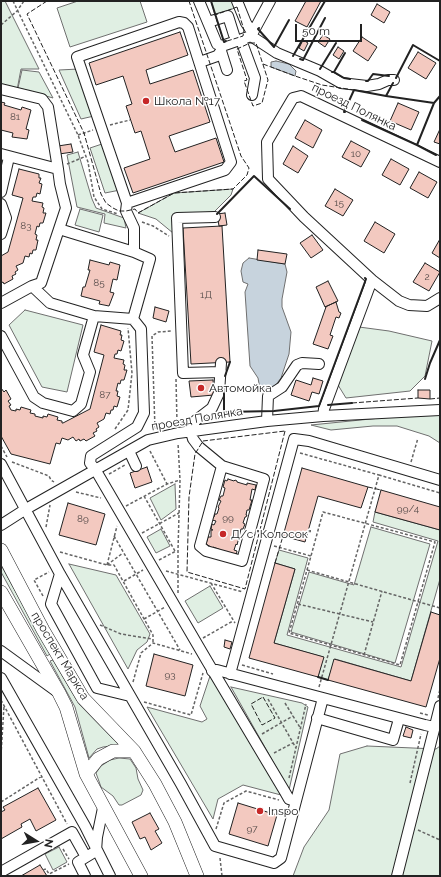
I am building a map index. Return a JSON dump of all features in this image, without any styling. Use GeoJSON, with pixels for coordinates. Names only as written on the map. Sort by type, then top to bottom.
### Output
{"type":"FeatureCollection","features":[{"type":"Feature","properties":{"kind":"main road","name":"проспект Маркса"},"geometry":{"type":"LineString","coordinates":[[1,550],[43,630],[83,698],[134,751],[154,784],[175,822],[197,876]]}},
{"type":"Feature","properties":{"kind":"main road","name":"проспект Маркса"},"geometry":{"type":"LineString","coordinates":[[1,592],[66,707],[86,774],[103,808],[123,840],[141,876]]}},
{"type":"Feature","properties":{"kind":"main road"},"geometry":{"type":"LineString","coordinates":[[86,774],[98,759],[113,751],[134,751]]}},
{"type":"Feature","properties":{"kind":"street"},"geometry":{"type":"LineString","coordinates":[[199,1],[216,44],[222,49],[227,70]]}},
{"type":"Feature","properties":{"kind":"street"},"geometry":{"type":"LineString","coordinates":[[237,1],[246,23],[244,36],[255,78],[252,95]]}},
{"type":"Feature","properties":{"kind":"street"},"geometry":{"type":"LineString","coordinates":[[200,62],[217,56],[222,49],[244,36],[270,1]]}},
{"type":"Feature","properties":{"kind":"street"},"geometry":{"type":"LineString","coordinates":[[208,22],[228,16],[244,36],[277,53],[320,71],[341,83],[367,86],[379,84],[388,80],[394,80]]}},
{"type":"Feature","properties":{"kind":"street"},"geometry":{"type":"LineString","coordinates":[[127,203],[225,170],[231,162],[200,62],[188,27],[184,23],[179,22],[77,57],[127,203],[126,211],[134,228],[134,252]]}},
{"type":"Feature","properties":{"kind":"street"},"geometry":{"type":"LineString","coordinates":[[1,89],[42,99],[48,107],[61,167],[60,184],[66,208],[41,283],[32,286],[1,304]]}},
{"type":"Feature","properties":{"kind":"street","name":"проезд Полянка"},"geometry":{"type":"LineString","coordinates":[[440,162],[301,96],[294,98],[267,142],[268,179],[304,217],[372,280],[399,301],[409,305],[427,306],[440,298]]}},
{"type":"Feature","properties":{"kind":"street"},"geometry":{"type":"LineString","coordinates":[[1,192],[5,155],[61,167]]}},
{"type":"Feature","properties":{"kind":"street"},"geometry":{"type":"LineString","coordinates":[[1,204],[6,218],[1,234]]}},
{"type":"Feature","properties":{"kind":"street"},"geometry":{"type":"LineString","coordinates":[[215,217],[177,218],[183,373],[221,367],[219,393],[212,408],[195,421],[191,432],[193,439],[199,447],[222,466],[264,479],[242,561],[206,551],[200,546],[222,466]]}},
{"type":"Feature","properties":{"kind":"street"},"geometry":{"type":"LineString","coordinates":[[59,229],[134,252],[150,259],[131,324]]}},
{"type":"Feature","properties":{"kind":"street"},"geometry":{"type":"LineString","coordinates":[[323,416],[324,409],[372,280]]}},
{"type":"Feature","properties":{"kind":"street"},"geometry":{"type":"LineString","coordinates":[[32,286],[50,304],[131,324],[141,329],[144,413],[137,427],[91,456],[90,463],[152,564],[175,598],[208,670],[289,799],[296,801]]}},
{"type":"Feature","properties":{"kind":"street"},"geometry":{"type":"LineString","coordinates":[[1,336],[34,397],[43,403],[72,411],[81,404],[90,372],[83,355],[94,316]]}},
{"type":"Feature","properties":{"kind":"street"},"geometry":{"type":"LineString","coordinates":[[266,421],[268,396],[282,387],[297,365],[302,363],[319,364]]}},
{"type":"Feature","properties":{"kind":"street","name":"проезд Полянка"},"geometry":{"type":"LineString","coordinates":[[2,521],[148,440],[178,433],[266,421],[323,416],[440,410]]}},
{"type":"Feature","properties":{"kind":"street"},"geometry":{"type":"LineString","coordinates":[[230,674],[294,439],[440,480]]}},
{"type":"Feature","properties":{"kind":"street"},"geometry":{"type":"LineString","coordinates":[[129,450],[136,466]]}},
{"type":"Feature","properties":{"kind":"street"},"geometry":{"type":"LineString","coordinates":[[6,463],[26,509],[59,571],[215,846],[274,863],[281,858],[323,698]]}},
{"type":"Feature","properties":{"kind":"street"},"geometry":{"type":"LineString","coordinates":[[59,571],[51,604],[98,688],[130,696]]}},
{"type":"Feature","properties":{"kind":"street"},"geometry":{"type":"LineString","coordinates":[[1,651],[59,693]]}},
{"type":"Feature","properties":{"kind":"street"},"geometry":{"type":"LineString","coordinates":[[208,670],[217,670],[399,719],[437,725]]}},
{"type":"Feature","properties":{"kind":"street"},"geometry":{"type":"LineString","coordinates":[[1,678],[85,826],[96,851],[110,876]]}},
{"type":"Feature","properties":{"kind":"street"},"geometry":{"type":"LineString","coordinates":[[397,876],[409,826],[437,725],[437,707]]}},
{"type":"Feature","properties":{"kind":"street"},"geometry":{"type":"LineString","coordinates":[[317,718],[393,740],[399,719]]}},
{"type":"Feature","properties":{"kind":"street"},"geometry":{"type":"LineString","coordinates":[[96,851],[97,836],[103,808]]}},
{"type":"Feature","properties":{"kind":"street"},"geometry":{"type":"LineString","coordinates":[[2,870],[72,832],[86,857]]}},
{"type":"Feature","properties":{"kind":"street"},"geometry":{"type":"LineString","coordinates":[[85,876],[78,862],[96,851]]}},
{"type":"Feature","properties":{"kind":"path"},"geometry":{"type":"LineString","coordinates":[[1,25],[17,11],[24,1]]}},
{"type":"Feature","properties":{"kind":"path"},"geometry":{"type":"LineString","coordinates":[[61,167],[85,157]]}},
{"type":"Feature","properties":{"kind":"path"},"geometry":{"type":"LineString","coordinates":[[113,432],[128,410],[132,373],[131,324]]}},
{"type":"Feature","properties":{"kind":"path"},"geometry":{"type":"LineString","coordinates":[[155,434],[152,336],[158,332],[176,330]]}},
{"type":"Feature","properties":{"kind":"path"},"geometry":{"type":"LineString","coordinates":[[144,619],[158,611],[175,598],[178,574],[177,550],[180,480],[178,433]]}},
{"type":"Feature","properties":{"kind":"path"},"geometry":{"type":"LineString","coordinates":[[406,483],[418,438]]}},
{"type":"Feature","properties":{"kind":"path"},"geometry":{"type":"LineString","coordinates":[[1,446],[6,463],[14,468]]}},
{"type":"Feature","properties":{"kind":"path"},"geometry":{"type":"LineString","coordinates":[[150,450],[168,484]]}},
{"type":"Feature","properties":{"kind":"path"},"geometry":{"type":"LineString","coordinates":[[300,453],[440,493]]}},
{"type":"Feature","properties":{"kind":"path"},"geometry":{"type":"LineString","coordinates":[[6,463],[50,476],[51,480],[57,485]]}},
{"type":"Feature","properties":{"kind":"path"},"geometry":{"type":"LineString","coordinates":[[319,686],[379,475]]}},
{"type":"Feature","properties":{"kind":"path"},"geometry":{"type":"LineString","coordinates":[[122,508],[168,484],[180,480]]}},
{"type":"Feature","properties":{"kind":"path"},"geometry":{"type":"LineString","coordinates":[[75,491],[105,499]]}},
{"type":"Feature","properties":{"kind":"path"},"geometry":{"type":"LineString","coordinates":[[144,496],[177,550]]}},
{"type":"Feature","properties":{"kind":"path"},"geometry":{"type":"LineString","coordinates":[[42,524],[45,530],[50,505]]}},
{"type":"Feature","properties":{"kind":"path"},"geometry":{"type":"LineString","coordinates":[[324,512],[435,542],[400,665],[289,633],[311,556],[324,512]]}},
{"type":"Feature","properties":{"kind":"path"},"geometry":{"type":"LineString","coordinates":[[137,535],[179,513]]}},
{"type":"Feature","properties":{"kind":"path"},"geometry":{"type":"LineString","coordinates":[[107,565],[118,522]]}},
{"type":"Feature","properties":{"kind":"path"},"geometry":{"type":"LineString","coordinates":[[114,536],[180,651]]}},
{"type":"Feature","properties":{"kind":"path"},"geometry":{"type":"LineString","coordinates":[[265,544],[311,556]]}},
{"type":"Feature","properties":{"kind":"path"},"geometry":{"type":"LineString","coordinates":[[124,581],[177,550]]}},
{"type":"Feature","properties":{"kind":"path"},"geometry":{"type":"LineString","coordinates":[[57,552],[107,565],[114,565],[153,635],[153,643]]}},
{"type":"Feature","properties":{"kind":"path"},"geometry":{"type":"LineString","coordinates":[[107,565],[124,553]]}},
{"type":"Feature","properties":{"kind":"path"},"geometry":{"type":"LineString","coordinates":[[152,564],[156,569],[248,593]]}},
{"type":"Feature","properties":{"kind":"path"},"geometry":{"type":"LineString","coordinates":[[307,570],[440,608]]}},
{"type":"Feature","properties":{"kind":"path"},"geometry":{"type":"LineString","coordinates":[[44,597],[34,580],[59,571]]}},
{"type":"Feature","properties":{"kind":"path"},"geometry":{"type":"LineString","coordinates":[[211,583],[236,624]]}},
{"type":"Feature","properties":{"kind":"path"},"geometry":{"type":"LineString","coordinates":[[364,655],[382,591]]}},
{"type":"Feature","properties":{"kind":"path"},"geometry":{"type":"LineString","coordinates":[[298,604],[373,622]]}},
{"type":"Feature","properties":{"kind":"path"},"geometry":{"type":"LineString","coordinates":[[198,641],[237,618]]}},
{"type":"Feature","properties":{"kind":"path"},"geometry":{"type":"LineString","coordinates":[[95,623],[121,634],[153,639]]}},
{"type":"Feature","properties":{"kind":"path"},"geometry":{"type":"LineString","coordinates":[[153,643],[193,655]]}},
{"type":"Feature","properties":{"kind":"path"},"geometry":{"type":"LineString","coordinates":[[128,679],[132,684],[140,653],[153,643]]}},
{"type":"Feature","properties":{"kind":"path"},"geometry":{"type":"LineString","coordinates":[[233,663],[276,675]]}},
{"type":"Feature","properties":{"kind":"path"},"geometry":{"type":"LineString","coordinates":[[145,708],[142,701],[191,715],[208,670]]}},
{"type":"Feature","properties":{"kind":"path"},"geometry":{"type":"LineString","coordinates":[[414,711],[428,715],[437,707],[440,689]]}},
{"type":"Feature","properties":{"kind":"path"},"geometry":{"type":"LineString","coordinates":[[212,826],[216,830],[224,803],[246,791],[280,800],[285,792],[309,694]]}},
{"type":"Feature","properties":{"kind":"path"},"geometry":{"type":"LineString","coordinates":[[268,699],[296,748]]}},
{"type":"Feature","properties":{"kind":"path"},"geometry":{"type":"LineString","coordinates":[[1,700],[72,832]]}},
{"type":"Feature","properties":{"kind":"path"},"geometry":{"type":"LineString","coordinates":[[285,703],[301,729]]}},
{"type":"Feature","properties":{"kind":"path"},"geometry":{"type":"LineString","coordinates":[[1,755],[4,706]]}},
{"type":"Feature","properties":{"kind":"path"},"geometry":{"type":"LineString","coordinates":[[256,737],[293,716]]}},
{"type":"Feature","properties":{"kind":"path"},"geometry":{"type":"LineString","coordinates":[[274,753],[293,743]]}},
{"type":"Feature","properties":{"kind":"path"},"geometry":{"type":"LineString","coordinates":[[1,802],[42,776]]}},
{"type":"Feature","properties":{"kind":"path"},"geometry":{"type":"LineString","coordinates":[[409,826],[440,840]]}},
{"type":"Feature","properties":{"kind":"path"},"geometry":{"type":"LineString","coordinates":[[43,870],[46,869],[49,874],[71,863],[58,840]]}},
{"type":"Feature","properties":{"kind":"green space"},"geometry":{"type":"Polygon","coordinates":[[[1,1],[5,1],[39,69],[21,69],[17,90],[1,86],[1,1]]]}},
{"type":"Feature","properties":{"kind":"green space"},"geometry":{"type":"Polygon","coordinates":[[[78,1],[140,1],[147,22],[70,47],[57,8],[78,1]]]}},
{"type":"Feature","properties":{"kind":"green space"},"geometry":{"type":"Polygon","coordinates":[[[211,1],[233,1],[235,8],[215,15],[211,1]]]}},
{"type":"Feature","properties":{"kind":"green space"},"geometry":{"type":"Polygon","coordinates":[[[79,69],[94,116],[81,119],[59,70],[79,69]]]}},
{"type":"Feature","properties":{"kind":"green space"},"geometry":{"type":"Polygon","coordinates":[[[22,70],[39,72],[53,98],[18,88],[22,70]]]}},
{"type":"Feature","properties":{"kind":"green space"},"geometry":{"type":"Polygon","coordinates":[[[105,143],[120,190],[105,193],[90,148],[105,143]]]}},
{"type":"Feature","properties":{"kind":"green space"},"geometry":{"type":"Polygon","coordinates":[[[78,152],[96,208],[124,218],[126,228],[104,223],[105,214],[77,207],[67,155],[78,152]]]}},
{"type":"Feature","properties":{"kind":"green space"},"geometry":{"type":"Polygon","coordinates":[[[233,189],[231,195],[214,212],[181,214],[173,233],[156,219],[138,213],[174,193],[233,189]]]}},
{"type":"Feature","properties":{"kind":"green space"},"geometry":{"type":"Polygon","coordinates":[[[80,209],[103,215],[99,232],[75,225],[80,209]]]}},
{"type":"Feature","properties":{"kind":"green space"},"geometry":{"type":"Polygon","coordinates":[[[25,310],[83,325],[67,392],[42,387],[9,325],[25,310]]]}},
{"type":"Feature","properties":{"kind":"green space"},"geometry":{"type":"Polygon","coordinates":[[[359,327],[389,331],[432,341],[425,376],[410,391],[346,398],[338,385],[359,327]]]}},
{"type":"Feature","properties":{"kind":"green space"},"geometry":{"type":"Polygon","coordinates":[[[440,412],[440,443],[429,436],[397,426],[373,426],[331,430],[311,425],[440,412]]]}},
{"type":"Feature","properties":{"kind":"green space"},"geometry":{"type":"Polygon","coordinates":[[[175,484],[176,509],[161,520],[150,498],[175,484]]]}},
{"type":"Feature","properties":{"kind":"green space"},"geometry":{"type":"Polygon","coordinates":[[[375,512],[440,530],[440,579],[411,681],[335,659],[328,680],[318,677],[323,657],[274,643],[295,569],[275,563],[279,550],[308,558],[287,635],[401,667],[438,541],[373,522],[375,512]]]}},
{"type":"Feature","properties":{"kind":"green space"},"geometry":{"type":"Polygon","coordinates":[[[371,527],[430,544],[395,663],[291,632],[309,572],[354,585],[371,527]]]}},
{"type":"Feature","properties":{"kind":"green space"},"geometry":{"type":"Polygon","coordinates":[[[161,529],[170,546],[156,553],[147,537],[161,529]]]}},
{"type":"Feature","properties":{"kind":"green space"},"geometry":{"type":"Polygon","coordinates":[[[69,564],[116,575],[150,634],[147,642],[137,650],[128,669],[69,564]]]}},
{"type":"Feature","properties":{"kind":"green space"},"geometry":{"type":"Polygon","coordinates":[[[1,565],[50,654],[47,656],[1,572],[1,565]]]}},
{"type":"Feature","properties":{"kind":"green space"},"geometry":{"type":"Polygon","coordinates":[[[210,586],[223,608],[198,623],[185,601],[210,586]]]}},
{"type":"Feature","properties":{"kind":"green space"},"geometry":{"type":"Polygon","coordinates":[[[53,660],[79,704],[119,745],[97,749],[89,758],[75,707],[50,661],[53,660]]]}},
{"type":"Feature","properties":{"kind":"green space"},"geometry":{"type":"Polygon","coordinates":[[[210,676],[281,795],[243,785],[218,799],[213,819],[147,707],[202,722],[207,719],[200,706],[210,676]]]}},
{"type":"Feature","properties":{"kind":"green space"},"geometry":{"type":"Polygon","coordinates":[[[231,687],[302,703],[308,707],[289,790],[231,687]]]}},
{"type":"Feature","properties":{"kind":"green space"},"geometry":{"type":"Polygon","coordinates":[[[367,746],[436,749],[440,746],[440,876],[293,876],[304,847],[329,810],[340,754],[367,746]]]}},
{"type":"Feature","properties":{"kind":"green space"},"geometry":{"type":"Polygon","coordinates":[[[119,758],[130,759],[136,768],[138,779],[143,790],[141,795],[122,805],[119,805],[113,796],[101,787],[96,773],[101,766],[110,760],[119,758]]]}},
{"type":"Feature","properties":{"kind":"green space"},"geometry":{"type":"Polygon","coordinates":[[[59,847],[67,862],[53,870],[45,854],[59,847]]]}},
{"type":"Feature","properties":{"kind":"shaded area"},"geometry":{"type":"Polygon","coordinates":[[[276,61],[289,64],[296,71],[295,76],[271,67],[271,62],[276,61]]]}},
{"type":"Feature","properties":{"kind":"shaded area"},"geometry":{"type":"Polygon","coordinates":[[[249,258],[285,264],[287,272],[282,307],[291,332],[289,354],[281,378],[275,386],[266,389],[260,389],[258,378],[250,366],[245,292],[248,284],[243,282],[241,271],[243,263],[249,258]]]}},
{"type":"Feature","properties":{"kind":"building"},"geometry":{"type":"Polygon","coordinates":[[[306,1],[321,1],[307,27],[295,21],[306,1]]]}},
{"type":"Feature","properties":{"kind":"building"},"geometry":{"type":"Polygon","coordinates":[[[377,4],[390,12],[384,23],[371,15],[377,4]]]}},
{"type":"Feature","properties":{"kind":"building"},"geometry":{"type":"Polygon","coordinates":[[[180,32],[188,55],[146,70],[150,84],[193,70],[210,122],[169,136],[175,152],[216,138],[224,162],[133,193],[124,168],[150,159],[141,131],[135,133],[126,106],[132,104],[123,76],[96,85],[89,63],[180,32]]]}},
{"type":"Feature","properties":{"kind":"building"},"geometry":{"type":"Polygon","coordinates":[[[323,35],[330,39],[325,47],[318,42],[323,35]]]}},
{"type":"Feature","properties":{"kind":"building"},"geometry":{"type":"Polygon","coordinates":[[[362,37],[377,47],[368,61],[353,51],[362,37]]]}},
{"type":"Feature","properties":{"kind":"building"},"geometry":{"type":"Polygon","coordinates":[[[303,40],[308,43],[304,51],[299,48],[303,40]]]}},
{"type":"Feature","properties":{"kind":"building"},"geometry":{"type":"Polygon","coordinates":[[[338,47],[344,51],[339,59],[333,55],[338,47]]]}},
{"type":"Feature","properties":{"kind":"building"},"geometry":{"type":"Polygon","coordinates":[[[418,52],[436,63],[426,79],[408,68],[418,52]]]}},
{"type":"Feature","properties":{"kind":"building"},"geometry":{"type":"Polygon","coordinates":[[[1,102],[5,103],[4,105],[21,110],[22,107],[31,110],[26,129],[29,130],[27,139],[12,137],[13,133],[1,130],[1,102]]]}},
{"type":"Feature","properties":{"kind":"building"},"geometry":{"type":"Polygon","coordinates":[[[398,103],[419,112],[411,130],[390,121],[398,103]]]}},
{"type":"Feature","properties":{"kind":"building"},"geometry":{"type":"Polygon","coordinates":[[[305,120],[322,130],[313,148],[295,138],[305,120]]]}},
{"type":"Feature","properties":{"kind":"building"},"geometry":{"type":"Polygon","coordinates":[[[440,129],[440,144],[434,142],[440,129]]]}},
{"type":"Feature","properties":{"kind":"building"},"geometry":{"type":"Polygon","coordinates":[[[351,141],[370,151],[361,167],[342,157],[351,141]]]}},
{"type":"Feature","properties":{"kind":"building"},"geometry":{"type":"Polygon","coordinates":[[[71,144],[73,152],[59,154],[58,146],[71,144]]]}},
{"type":"Feature","properties":{"kind":"building"},"geometry":{"type":"Polygon","coordinates":[[[293,146],[308,156],[298,173],[283,164],[293,146]]]}},
{"type":"Feature","properties":{"kind":"building"},"geometry":{"type":"Polygon","coordinates":[[[391,159],[409,169],[400,185],[382,175],[391,159]]]}},
{"type":"Feature","properties":{"kind":"building"},"geometry":{"type":"Polygon","coordinates":[[[19,169],[39,174],[39,178],[41,178],[39,183],[42,184],[40,194],[37,193],[36,197],[33,197],[32,201],[43,203],[43,213],[46,213],[43,223],[40,223],[39,227],[37,226],[35,234],[37,235],[36,240],[38,240],[36,250],[33,250],[32,254],[30,253],[29,257],[25,256],[23,263],[16,266],[18,270],[15,272],[16,274],[12,276],[13,279],[4,284],[3,282],[1,283],[1,256],[8,252],[23,198],[12,195],[19,169]]]}},
{"type":"Feature","properties":{"kind":"building"},"geometry":{"type":"Polygon","coordinates":[[[419,172],[437,182],[428,198],[410,188],[419,172]]]}},
{"type":"Feature","properties":{"kind":"building"},"geometry":{"type":"Polygon","coordinates":[[[335,189],[353,200],[343,216],[325,206],[335,189]]]}},
{"type":"Feature","properties":{"kind":"building"},"geometry":{"type":"Polygon","coordinates":[[[225,213],[227,225],[219,226],[217,214],[225,213]]]}},
{"type":"Feature","properties":{"kind":"building"},"geometry":{"type":"Polygon","coordinates":[[[375,222],[395,234],[384,253],[364,241],[375,222]]]}},
{"type":"Feature","properties":{"kind":"building"},"geometry":{"type":"Polygon","coordinates":[[[222,226],[230,362],[191,364],[183,228],[222,226]]]}},
{"type":"Feature","properties":{"kind":"building"},"geometry":{"type":"Polygon","coordinates":[[[312,235],[323,250],[311,258],[300,243],[312,235]]]}},
{"type":"Feature","properties":{"kind":"building"},"geometry":{"type":"Polygon","coordinates":[[[440,239],[440,258],[432,253],[440,239]]]}},
{"type":"Feature","properties":{"kind":"building"},"geometry":{"type":"Polygon","coordinates":[[[258,250],[287,254],[285,264],[257,260],[258,250]]]}},
{"type":"Feature","properties":{"kind":"building"},"geometry":{"type":"Polygon","coordinates":[[[90,260],[109,265],[110,262],[120,265],[117,280],[113,279],[110,292],[114,293],[109,306],[99,304],[100,301],[81,296],[90,270],[88,270],[90,260]]]}},
{"type":"Feature","properties":{"kind":"building"},"geometry":{"type":"Polygon","coordinates":[[[425,263],[440,272],[429,291],[413,282],[425,263]]]}},
{"type":"Feature","properties":{"kind":"building"},"geometry":{"type":"Polygon","coordinates":[[[328,281],[338,301],[325,307],[316,287],[328,281]]]}},
{"type":"Feature","properties":{"kind":"building"},"geometry":{"type":"Polygon","coordinates":[[[336,302],[339,312],[341,313],[339,318],[336,317],[330,335],[333,336],[328,349],[313,344],[325,307],[336,302]]]}},
{"type":"Feature","properties":{"kind":"building"},"geometry":{"type":"Polygon","coordinates":[[[155,307],[169,311],[166,322],[153,318],[155,307]]]}},
{"type":"Feature","properties":{"kind":"building"},"geometry":{"type":"Polygon","coordinates":[[[101,325],[121,331],[121,340],[124,341],[121,351],[118,350],[114,358],[124,360],[124,370],[127,370],[124,380],[121,380],[120,384],[118,383],[116,391],[118,391],[117,396],[120,397],[117,407],[114,406],[110,414],[106,413],[104,419],[97,423],[99,427],[96,429],[97,431],[93,433],[95,436],[86,441],[84,439],[80,441],[79,439],[76,441],[73,437],[68,440],[62,438],[60,444],[56,443],[50,464],[11,454],[1,436],[1,388],[4,392],[6,390],[11,399],[8,401],[11,405],[9,406],[11,410],[20,410],[21,407],[31,410],[30,413],[35,414],[35,416],[43,418],[43,416],[47,417],[48,414],[58,417],[57,420],[62,421],[62,423],[90,409],[104,355],[94,352],[101,325]]]}},
{"type":"Feature","properties":{"kind":"building"},"geometry":{"type":"Polygon","coordinates":[[[313,378],[323,381],[319,394],[312,392],[309,401],[291,395],[296,380],[311,385],[313,378]]]}},
{"type":"Feature","properties":{"kind":"building","name":"Автомойка"},"geometry":{"type":"Polygon","coordinates":[[[213,380],[214,395],[191,397],[189,381],[213,380]]]}},
{"type":"Feature","properties":{"kind":"building"},"geometry":{"type":"Polygon","coordinates":[[[418,390],[430,390],[430,399],[418,398],[418,390]]]}},
{"type":"Feature","properties":{"kind":"building"},"geometry":{"type":"Polygon","coordinates":[[[147,467],[152,482],[135,488],[130,473],[147,467]]]}},
{"type":"Feature","properties":{"kind":"building"},"geometry":{"type":"Polygon","coordinates":[[[302,468],[368,487],[361,508],[318,496],[305,542],[283,536],[302,468]]]}},
{"type":"Feature","properties":{"kind":"building"},"geometry":{"type":"Polygon","coordinates":[[[228,479],[247,485],[247,483],[256,485],[255,490],[252,489],[250,500],[252,500],[243,523],[245,524],[243,529],[241,529],[237,545],[236,544],[234,550],[237,551],[236,556],[227,554],[228,552],[221,551],[213,547],[213,549],[206,544],[208,537],[211,537],[211,530],[213,530],[211,529],[212,524],[214,525],[216,521],[212,520],[213,516],[214,517],[215,514],[217,514],[221,501],[219,500],[221,496],[223,496],[225,480],[227,481],[228,479]]]}},
{"type":"Feature","properties":{"kind":"building"},"geometry":{"type":"Polygon","coordinates":[[[381,490],[440,507],[440,530],[375,512],[381,490]]]}},
{"type":"Feature","properties":{"kind":"building"},"geometry":{"type":"Polygon","coordinates":[[[68,503],[105,514],[96,545],[59,535],[68,503]]]}},
{"type":"Feature","properties":{"kind":"building"},"geometry":{"type":"Polygon","coordinates":[[[275,563],[295,569],[274,643],[324,657],[318,677],[249,658],[275,563]]]}},
{"type":"Feature","properties":{"kind":"building"},"geometry":{"type":"Polygon","coordinates":[[[431,612],[440,615],[440,658],[426,707],[328,680],[334,659],[411,681],[431,612]]]}},
{"type":"Feature","properties":{"kind":"building"},"geometry":{"type":"Polygon","coordinates":[[[225,640],[232,642],[230,649],[224,647],[225,640]]]}},
{"type":"Feature","properties":{"kind":"building"},"geometry":{"type":"Polygon","coordinates":[[[154,654],[193,665],[185,696],[146,686],[154,654]]]}},
{"type":"Feature","properties":{"kind":"building"},"geometry":{"type":"Polygon","coordinates":[[[406,727],[413,730],[411,738],[403,736],[406,727]]]}},
{"type":"Feature","properties":{"kind":"building"},"geometry":{"type":"Polygon","coordinates":[[[38,788],[56,820],[36,831],[30,819],[21,824],[22,827],[1,839],[1,812],[5,810],[3,807],[38,788]]]}},
{"type":"Feature","properties":{"kind":"building"},"geometry":{"type":"Polygon","coordinates":[[[238,803],[277,815],[268,846],[229,834],[238,803]]]}},
{"type":"Feature","properties":{"kind":"building"},"geometry":{"type":"Polygon","coordinates":[[[150,813],[159,829],[155,831],[162,843],[151,850],[145,837],[140,839],[132,822],[150,813]]]}},
{"type":"Feature","properties":{"kind":"building"},"geometry":{"type":"Polygon","coordinates":[[[40,865],[47,876],[21,876],[40,865]]]}},
{"type":"Feature","properties":{"kind":"fence"},"geometry":{"type":"LineString","coordinates":[[47,1],[27,14],[84,133],[101,194],[106,203],[113,208],[119,211],[135,209],[138,213],[174,193],[233,189],[247,175],[249,168],[241,156],[189,1]]}},
{"type":"Feature","properties":{"kind":"fence"},"geometry":{"type":"LineString","coordinates":[[237,7],[244,30],[243,36],[224,42],[215,15],[237,7]]}},
{"type":"Feature","properties":{"kind":"fence"},"geometry":{"type":"LineString","coordinates":[[250,43],[256,43],[268,80],[262,103],[253,106],[244,81],[247,80],[237,49],[250,43]]}},
{"type":"Feature","properties":{"kind":"fence"},"geometry":{"type":"LineString","coordinates":[[263,64],[322,85],[354,90]]}},
{"type":"Feature","properties":{"kind":"fence"},"geometry":{"type":"LineString","coordinates":[[352,403],[418,398]]}},
{"type":"Feature","properties":{"kind":"fence"},"geometry":{"type":"LineString","coordinates":[[430,399],[440,398]]}},
{"type":"Feature","properties":{"kind":"fence"},"geometry":{"type":"LineString","coordinates":[[285,431],[245,589],[187,572],[189,497],[195,454],[203,441],[285,431]]}},
{"type":"Feature","properties":{"kind":"fence"},"geometry":{"type":"LineString","coordinates":[[368,487],[381,490]]}},
{"type":"Feature","properties":{"kind":"fence"},"geometry":{"type":"LineString","coordinates":[[275,563],[283,536]]}},
{"type":"Feature","properties":{"kind":"fence"},"geometry":{"type":"LineString","coordinates":[[263,697],[275,718],[262,725],[251,704],[263,697]]}},
{"type":"Feature","properties":{"kind":"wall"},"geometry":{"type":"LineString","coordinates":[[211,1],[224,42],[226,41]]}},
{"type":"Feature","properties":{"kind":"wall"},"geometry":{"type":"LineString","coordinates":[[293,56],[325,1]]}},
{"type":"Feature","properties":{"kind":"wall"},"geometry":{"type":"LineString","coordinates":[[300,59],[303,60],[325,18]]}},
{"type":"Feature","properties":{"kind":"wall"},"geometry":{"type":"LineString","coordinates":[[259,28],[258,29],[274,47],[289,20]]}},
{"type":"Feature","properties":{"kind":"wall"},"geometry":{"type":"LineString","coordinates":[[320,69],[336,43]]}},
{"type":"Feature","properties":{"kind":"wall"},"geometry":{"type":"LineString","coordinates":[[396,78],[413,45],[440,61]]}},
{"type":"Feature","properties":{"kind":"wall"},"geometry":{"type":"LineString","coordinates":[[332,72],[334,72],[345,53]]}},
{"type":"Feature","properties":{"kind":"wall"},"geometry":{"type":"LineString","coordinates":[[334,72],[344,78],[350,79]]}},
{"type":"Feature","properties":{"kind":"wall"},"geometry":{"type":"LineString","coordinates":[[366,81],[368,81],[373,74],[389,76]]}},
{"type":"Feature","properties":{"kind":"wall"},"geometry":{"type":"LineString","coordinates":[[393,83],[386,96],[434,103],[440,96]]}},
{"type":"Feature","properties":{"kind":"wall"},"geometry":{"type":"LineString","coordinates":[[345,112],[354,90],[386,96]]}},
{"type":"Feature","properties":{"kind":"wall"},"geometry":{"type":"LineString","coordinates":[[362,120],[417,145],[434,103]]}},
{"type":"Feature","properties":{"kind":"wall"},"geometry":{"type":"LineString","coordinates":[[417,145],[436,155]]}},
{"type":"Feature","properties":{"kind":"wall"},"geometry":{"type":"LineString","coordinates":[[217,214],[254,176],[290,209]]}},
{"type":"Feature","properties":{"kind":"wall"},"geometry":{"type":"LineString","coordinates":[[224,392],[224,412],[274,411],[319,406],[366,279],[365,278]]}},
{"type":"Feature","properties":{"kind":"wall"},"geometry":{"type":"LineString","coordinates":[[425,379],[440,340]]}},
{"type":"Feature","properties":{"kind":"wall"},"geometry":{"type":"LineString","coordinates":[[225,376],[230,362]]}},
{"type":"Feature","properties":{"kind":"wall"},"geometry":{"type":"LineString","coordinates":[[328,405],[352,403]]}},
{"type":"Feature","properties":{"kind":"wall"},"geometry":{"type":"LineString","coordinates":[[318,677],[328,680]]}},
{"type":"Feature","properties":{"kind":"place","name":"Школа №17"},"geometry":{"type":"Point","coordinates":[146,101]}},
{"type":"Feature","properties":{"kind":"place","name":"Автомойка"},"geometry":{"type":"Point","coordinates":[201,388]}},
{"type":"Feature","properties":{"kind":"place","name":"Д/с \"Колосок\""},"geometry":{"type":"Point","coordinates":[223,534]}},
{"type":"Feature","properties":{"kind":"place","name":"Inspo"},"geometry":{"type":"Point","coordinates":[260,811]}}]}
